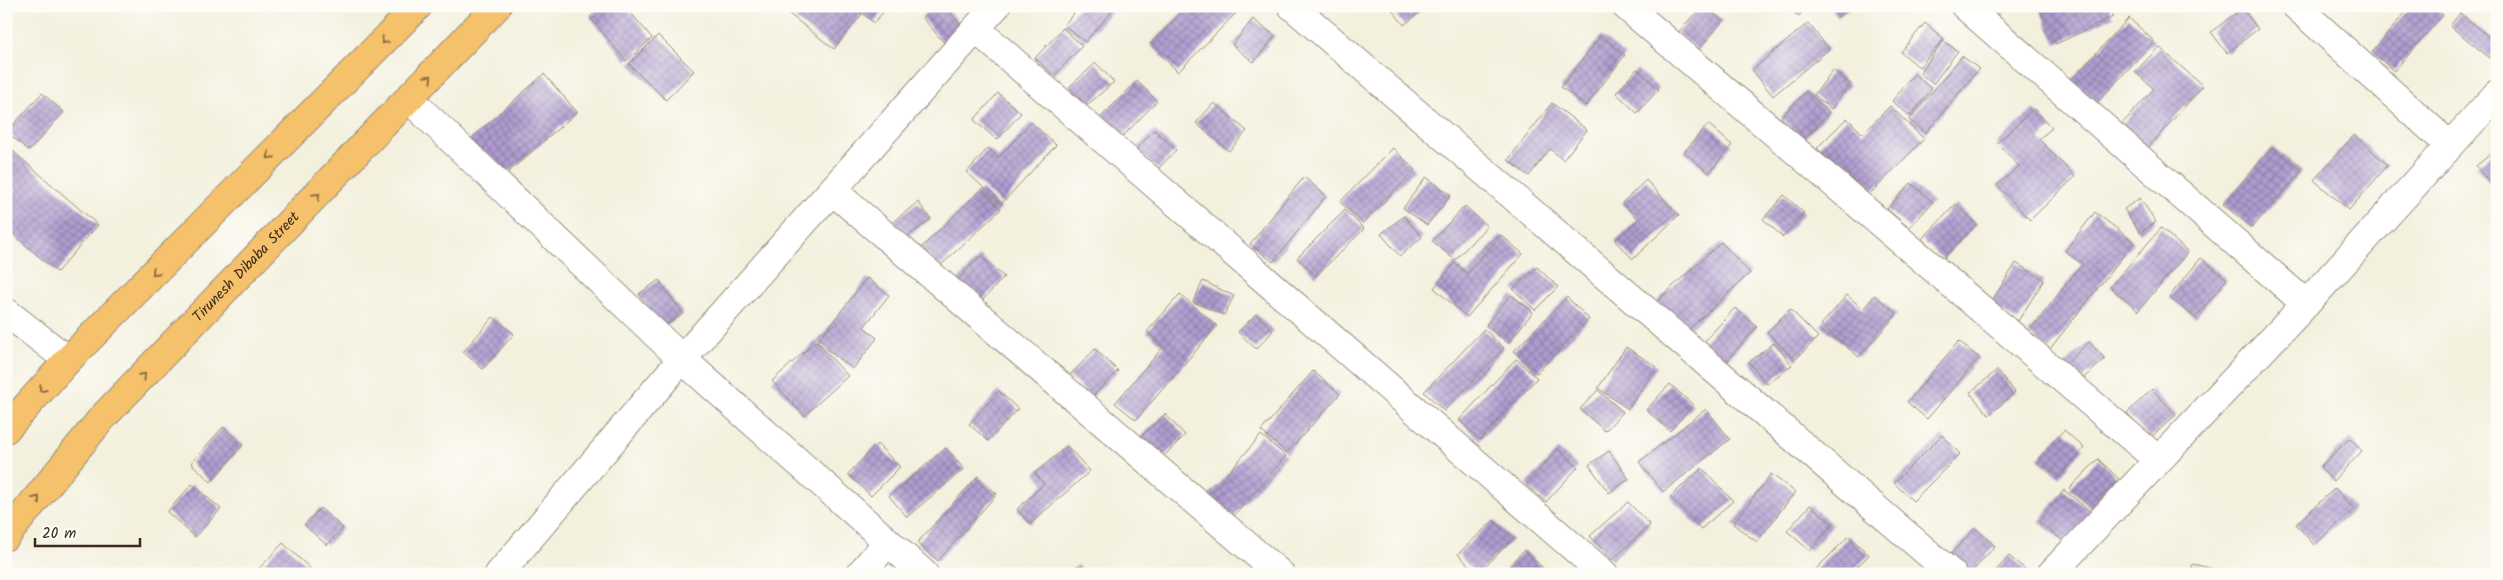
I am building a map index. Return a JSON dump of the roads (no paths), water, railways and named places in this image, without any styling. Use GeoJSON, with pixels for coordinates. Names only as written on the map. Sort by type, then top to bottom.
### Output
{"type":"FeatureCollection","features":[{"type":"Feature","properties":{"kind":"main road"},"geometry":{"type":"LineString","coordinates":[[6,430],[68,360],[418,6]]}},
{"type":"Feature","properties":{"kind":"main road","name":"Tirunesh Dibaba Street"},"geometry":{"type":"LineString","coordinates":[[6,536],[102,418],[497,6]]}},
{"type":"Feature","properties":{"kind":"street"},"geometry":{"type":"LineString","coordinates":[[499,574],[682,359],[996,6]]}},
{"type":"Feature","properties":{"kind":"street"},"geometry":{"type":"LineString","coordinates":[[1292,6],[1952,574]]}},
{"type":"Feature","properties":{"kind":"street"},"geometry":{"type":"LineString","coordinates":[[1626,6],[2158,460]]}},
{"type":"Feature","properties":{"kind":"street"},"geometry":{"type":"LineString","coordinates":[[1965,6],[2306,304]]}},
{"type":"Feature","properties":{"kind":"street"},"geometry":{"type":"LineString","coordinates":[[2296,6],[2449,145]]}},
{"type":"Feature","properties":{"kind":"street"},"geometry":{"type":"LineString","coordinates":[[976,30],[1604,574]]}},
{"type":"Feature","properties":{"kind":"street"},"geometry":{"type":"LineString","coordinates":[[2052,574],[2306,304],[2497,94]]}},
{"type":"Feature","properties":{"kind":"street"},"geometry":{"type":"LineString","coordinates":[[409,99],[682,359],[924,574]]}},
{"type":"Feature","properties":{"kind":"street"},"geometry":{"type":"LineString","coordinates":[[833,191],[1280,574]]}},
{"type":"Feature","properties":{"kind":"street"},"geometry":{"type":"LineString","coordinates":[[6,312],[68,360]]}},
{"type":"Feature","properties":{"kind":"street"},"geometry":{"type":"LineString","coordinates":[[860,574],[888,542]]}}]}
